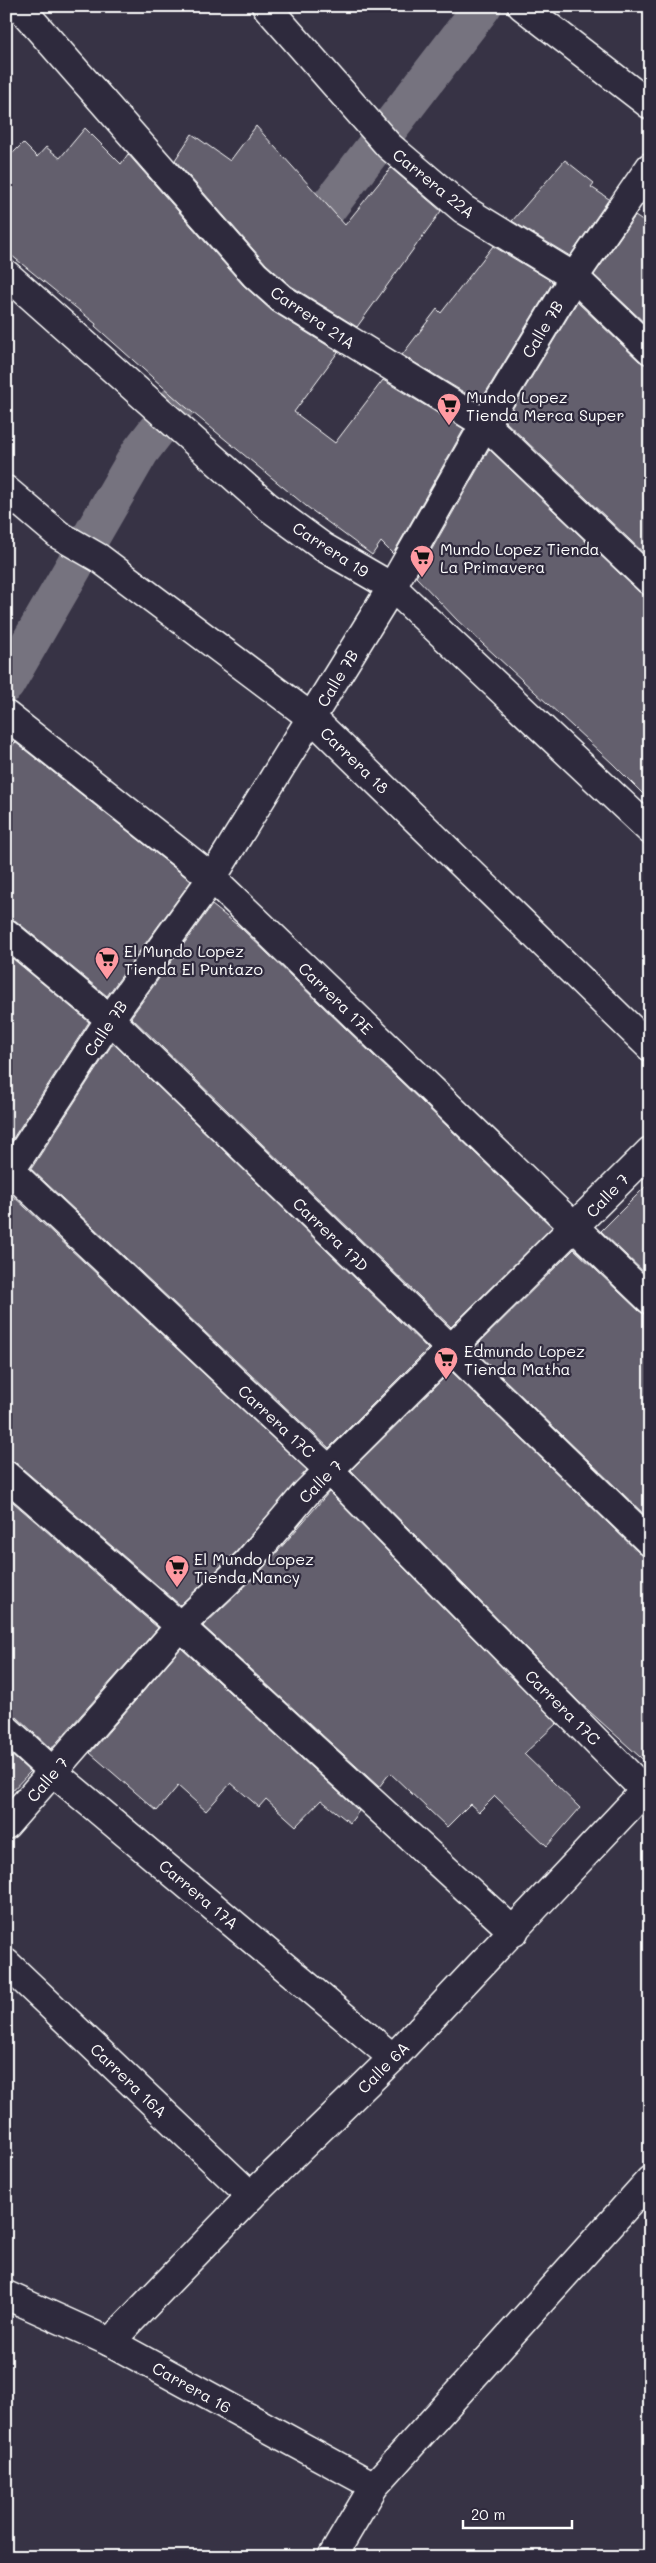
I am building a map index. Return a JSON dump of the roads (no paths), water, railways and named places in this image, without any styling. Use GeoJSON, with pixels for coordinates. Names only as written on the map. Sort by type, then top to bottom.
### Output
{"type":"FeatureCollection","features":[{"type":"Feature","properties":{"kind":"street","name":"Carrera 21A"},"geometry":{"type":"LineString","coordinates":[[19,6],[254,276],[282,299],[485,424],[650,581]]}},
{"type":"Feature","properties":{"kind":"street","name":"Carrera 22A"},"geometry":{"type":"LineString","coordinates":[[266,6],[389,146],[463,210],[574,278],[650,350]]}},
{"type":"Feature","properties":{"kind":"street"},"geometry":{"type":"LineString","coordinates":[[522,6],[650,105]]}},
{"type":"Feature","properties":{"kind":"street","name":"Calle 7B"},"geometry":{"type":"LineString","coordinates":[[8,1172],[110,1019],[212,878],[392,586],[485,424],[574,278],[650,166]]}},
{"type":"Feature","properties":{"kind":"street","name":"Carrera 19"},"geometry":{"type":"LineString","coordinates":[[6,274],[181,427],[267,506],[323,547],[392,586],[650,830]]}},
{"type":"Feature","properties":{"kind":"street","name":"Carrera 18"},"geometry":{"type":"LineString","coordinates":[[6,490],[59,535],[99,558],[312,718],[650,1047]]}},
{"type":"Feature","properties":{"kind":"street","name":"Carrera 17E"},"geometry":{"type":"LineString","coordinates":[[6,715],[212,878],[574,1229],[650,1300]]}},
{"type":"Feature","properties":{"kind":"street","name":"Carrera 17D"},"geometry":{"type":"LineString","coordinates":[[6,934],[110,1019],[650,1542]]}},
{"type":"Feature","properties":{"kind":"street","name":"Calle 7"},"geometry":{"type":"LineString","coordinates":[[6,1825],[180,1626],[247,1563],[306,1493],[574,1229],[650,1151]]}},
{"type":"Feature","properties":{"kind":"street","name":"Carrera 17C"},"geometry":{"type":"LineString","coordinates":[[8,1172],[330,1471],[648,1790]]}},
{"type":"Feature","properties":{"kind":"street"},"geometry":{"type":"LineString","coordinates":[[6,1475],[180,1626],[514,1932]]}},
{"type":"Feature","properties":{"kind":"street","name":"Carrera 17A"},"geometry":{"type":"LineString","coordinates":[[6,1729],[53,1772],[393,2058]]}},
{"type":"Feature","properties":{"kind":"street","name":"Calle 6A"},"geometry":{"type":"LineString","coordinates":[[110,2342],[251,2196],[393,2058],[648,1790]]}},
{"type":"Feature","properties":{"kind":"street","name":"Carrera 16A"},"geometry":{"type":"LineString","coordinates":[[6,1963],[251,2196]]}},
{"type":"Feature","properties":{"kind":"street"},"geometry":{"type":"LineString","coordinates":[[332,2557],[374,2486],[650,2180]]}},
{"type":"Feature","properties":{"kind":"street","name":"Carrera 16"},"geometry":{"type":"LineString","coordinates":[[6,2294],[110,2342],[374,2486]]}},
{"type":"Feature","properties":{"kind":"waterway"},"geometry":{"type":"LineString","coordinates":[[6,684],[140,452],[483,6]]}},
{"type":"Feature","properties":{"kind":"place","name":"Mundo Lopez Tienda Merca Super"},"geometry":{"type":"Point","coordinates":[449,426]}},
{"type":"Feature","properties":{"kind":"place","name":"Mundo Lopez Tienda La Primavera"},"geometry":{"type":"Point","coordinates":[422,578]}},
{"type":"Feature","properties":{"kind":"place","name":"El Mundo Lopez Tienda El Puntazo"},"geometry":{"type":"Point","coordinates":[107,980]}},
{"type":"Feature","properties":{"kind":"place","name":"Edmundo Lopez Tienda Matha"},"geometry":{"type":"Point","coordinates":[446,1380]}},
{"type":"Feature","properties":{"kind":"place","name":"El Mundo Lopez Tienda Nancy"},"geometry":{"type":"Point","coordinates":[177,1588]}}]}
